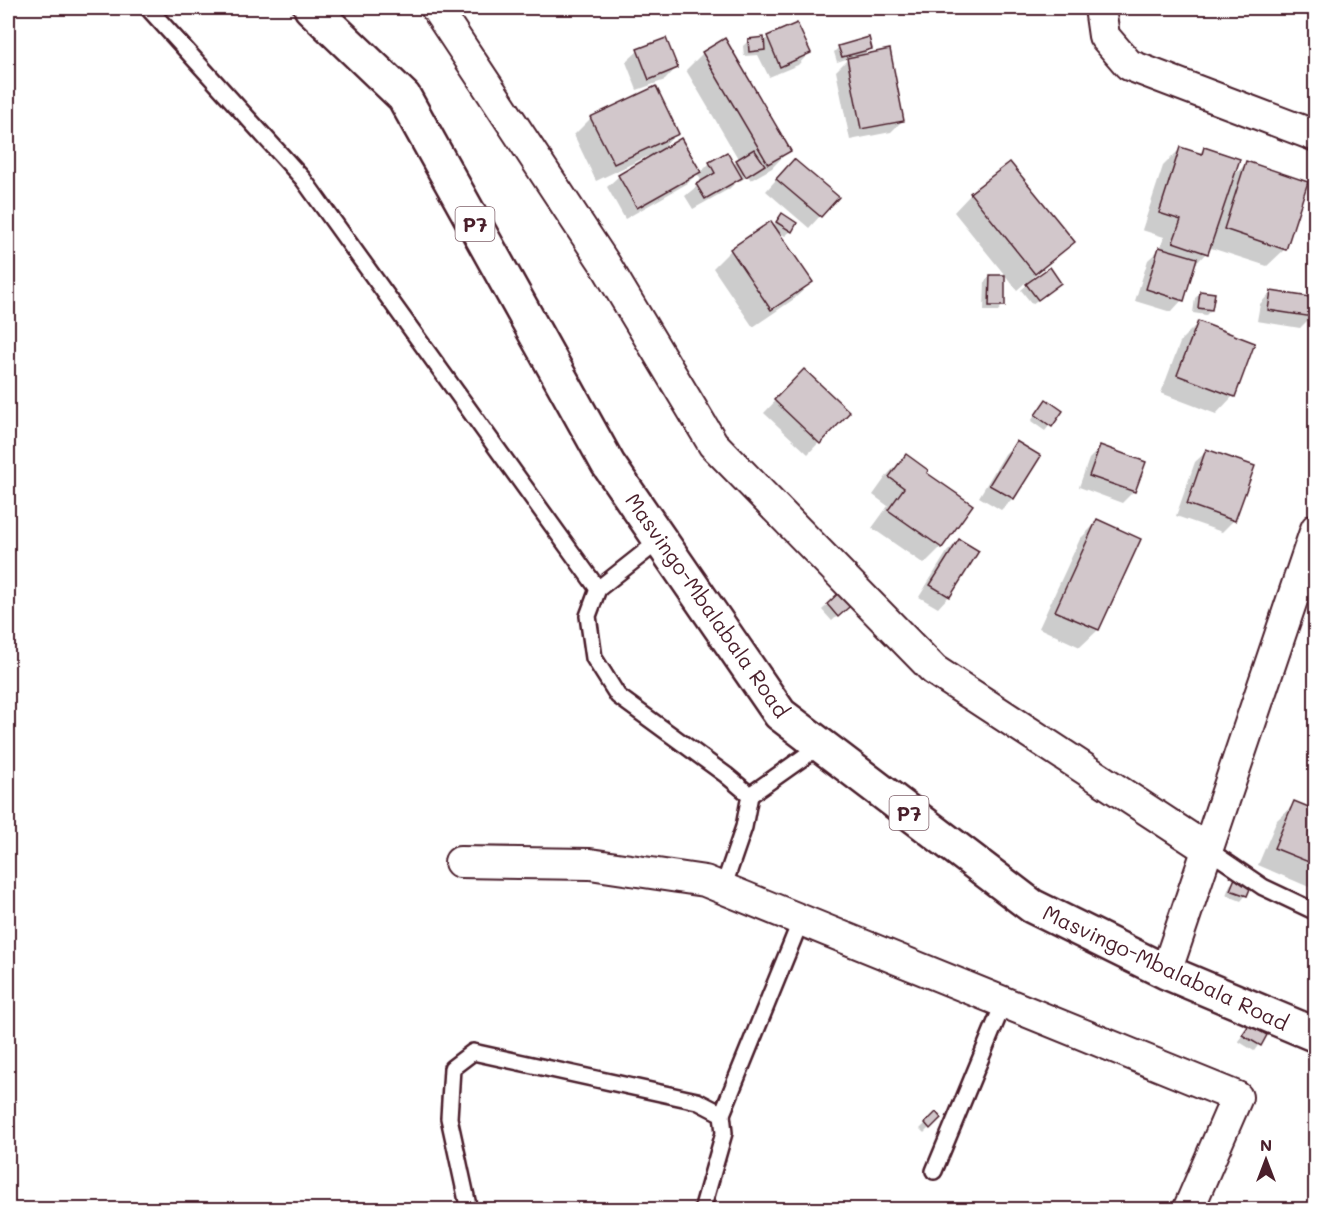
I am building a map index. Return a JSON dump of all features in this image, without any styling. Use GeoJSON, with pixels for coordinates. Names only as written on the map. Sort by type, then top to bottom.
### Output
{"type":"FeatureCollection","features":[{"type":"Feature","properties":{"kind":"highway","name":"Masvingo-Mbalabala Road"},"geometry":{"type":"LineString","coordinates":[[311,8],[404,97],[608,464],[780,714],[1032,906],[1166,972],[1316,1035]]}},
{"type":"Feature","properties":{"kind":"street"},"geometry":{"type":"LineString","coordinates":[[436,8],[605,264],[713,444],[934,670],[1207,849]]}},
{"type":"Feature","properties":{"kind":"street"},"geometry":{"type":"LineString","coordinates":[[1100,8],[1104,36],[1130,65],[1316,136]]}},
{"type":"Feature","properties":{"kind":"street"},"geometry":{"type":"LineString","coordinates":[[1166,972],[1316,529]]}},
{"type":"Feature","properties":{"kind":"street"},"geometry":{"type":"LineString","coordinates":[[460,862],[590,864],[705,881],[1237,1097],[1188,1209]]}},
{"type":"Feature","properties":{"kind":"lane"},"geometry":{"type":"LineString","coordinates":[[148,8],[303,179],[598,589]]}},
{"type":"Feature","properties":{"kind":"lane"},"geometry":{"type":"LineString","coordinates":[[660,540],[598,589],[588,616],[594,658],[618,696],[726,774],[750,795]]}},
{"type":"Feature","properties":{"kind":"lane"},"geometry":{"type":"LineString","coordinates":[[723,888],[744,827],[750,795],[821,745]]}},
{"type":"Feature","properties":{"kind":"lane"},"geometry":{"type":"LineString","coordinates":[[1207,849],[1263,887],[1316,912]]}},
{"type":"Feature","properties":{"kind":"lane"},"geometry":{"type":"LineString","coordinates":[[702,1209],[724,1133],[722,1114],[801,920]]}},
{"type":"Feature","properties":{"kind":"lane"},"geometry":{"type":"LineString","coordinates":[[934,1171],[1004,1002]]}},
{"type":"Feature","properties":{"kind":"lane"},"geometry":{"type":"LineString","coordinates":[[469,1209],[449,1118],[452,1068],[473,1052],[697,1101],[722,1114]]}},
{"type":"Feature","properties":{"kind":"building"},"geometry":{"type":"Polygon","coordinates":[[[797,23],[811,53],[780,67],[767,36],[797,23]]]}},
{"type":"Feature","properties":{"kind":"building"},"geometry":{"type":"Polygon","coordinates":[[[764,37],[765,50],[749,52],[748,39],[764,37]]]}},
{"type":"Feature","properties":{"kind":"building"},"geometry":{"type":"Polygon","coordinates":[[[869,37],[872,49],[842,57],[838,46],[869,37]]]}},
{"type":"Feature","properties":{"kind":"building"},"geometry":{"type":"Polygon","coordinates":[[[666,38],[678,68],[649,80],[637,49],[666,38]]]}},
{"type":"Feature","properties":{"kind":"building"},"geometry":{"type":"Polygon","coordinates":[[[725,38],[791,151],[768,164],[702,52],[725,38]]]}},
{"type":"Feature","properties":{"kind":"building"},"geometry":{"type":"Polygon","coordinates":[[[890,49],[904,121],[861,129],[847,58],[890,49]]]}},
{"type":"Feature","properties":{"kind":"building"},"geometry":{"type":"Polygon","coordinates":[[[656,86],[679,134],[614,164],[590,117],[656,86]]]}},
{"type":"Feature","properties":{"kind":"building"},"geometry":{"type":"Polygon","coordinates":[[[681,138],[701,172],[637,208],[618,175],[681,138]]]}},
{"type":"Feature","properties":{"kind":"building"},"geometry":{"type":"Polygon","coordinates":[[[1180,147],[1202,154],[1204,147],[1240,159],[1208,254],[1173,242],[1181,220],[1159,213],[1180,147]]]}},
{"type":"Feature","properties":{"kind":"building"},"geometry":{"type":"Polygon","coordinates":[[[754,149],[765,165],[746,177],[736,160],[754,149]]]}},
{"type":"Feature","properties":{"kind":"building"},"geometry":{"type":"Polygon","coordinates":[[[727,152],[742,178],[705,199],[696,184],[715,173],[709,162],[727,152]]]}},
{"type":"Feature","properties":{"kind":"building"},"geometry":{"type":"Polygon","coordinates":[[[794,159],[839,197],[821,217],[776,179],[794,159]]]}},
{"type":"Feature","properties":{"kind":"building"},"geometry":{"type":"Polygon","coordinates":[[[1246,161],[1308,182],[1286,250],[1224,229],[1246,161]]]}},
{"type":"Feature","properties":{"kind":"building"},"geometry":{"type":"Polygon","coordinates":[[[1010,162],[1075,242],[1035,274],[970,193],[1010,162]]]}},
{"type":"Feature","properties":{"kind":"building"},"geometry":{"type":"Polygon","coordinates":[[[782,213],[797,223],[792,232],[776,222],[782,213]]]}},
{"type":"Feature","properties":{"kind":"building"},"geometry":{"type":"Polygon","coordinates":[[[771,221],[813,282],[771,310],[730,249],[771,221]]]}},
{"type":"Feature","properties":{"kind":"building"},"geometry":{"type":"Polygon","coordinates":[[[1159,247],[1197,258],[1184,301],[1146,289],[1159,247]]]}},
{"type":"Feature","properties":{"kind":"building"},"geometry":{"type":"Polygon","coordinates":[[[1050,267],[1061,283],[1038,300],[1026,284],[1050,267]]]}},
{"type":"Feature","properties":{"kind":"building"},"geometry":{"type":"Polygon","coordinates":[[[990,275],[1005,275],[1005,306],[989,306],[990,275]]]}},
{"type":"Feature","properties":{"kind":"building"},"geometry":{"type":"Polygon","coordinates":[[[1200,291],[1215,293],[1212,310],[1198,308],[1200,291]]]}},
{"type":"Feature","properties":{"kind":"building"},"geometry":{"type":"Polygon","coordinates":[[[1271,291],[1316,298],[1313,317],[1268,310],[1271,291]]]}},
{"type":"Feature","properties":{"kind":"building"},"geometry":{"type":"Polygon","coordinates":[[[1198,321],[1255,343],[1235,397],[1177,375],[1198,321]]]}},
{"type":"Feature","properties":{"kind":"building"},"geometry":{"type":"Polygon","coordinates":[[[804,369],[850,412],[820,444],[774,400],[804,369]]]}},
{"type":"Feature","properties":{"kind":"building"},"geometry":{"type":"Polygon","coordinates":[[[1046,399],[1063,411],[1052,427],[1035,415],[1046,399]]]}},
{"type":"Feature","properties":{"kind":"building"},"geometry":{"type":"Polygon","coordinates":[[[1016,441],[1041,456],[1014,499],[989,485],[1016,441]]]}},
{"type":"Feature","properties":{"kind":"building"},"geometry":{"type":"Polygon","coordinates":[[[1100,445],[1146,462],[1135,492],[1089,476],[1100,445]]]}},
{"type":"Feature","properties":{"kind":"building"},"geometry":{"type":"Polygon","coordinates":[[[1206,449],[1255,466],[1235,521],[1187,504],[1206,449]]]}},
{"type":"Feature","properties":{"kind":"building"},"geometry":{"type":"Polygon","coordinates":[[[906,454],[928,470],[927,473],[973,505],[942,548],[888,510],[904,488],[889,477],[906,454]]]}},
{"type":"Feature","properties":{"kind":"building"},"geometry":{"type":"Polygon","coordinates":[[[1097,519],[1141,539],[1099,630],[1055,611],[1097,519]]]}},
{"type":"Feature","properties":{"kind":"building"},"geometry":{"type":"Polygon","coordinates":[[[959,539],[979,551],[950,597],[930,585],[959,539]]]}},
{"type":"Feature","properties":{"kind":"building"},"geometry":{"type":"Polygon","coordinates":[[[846,586],[858,599],[838,617],[827,604],[846,586]]]}},
{"type":"Feature","properties":{"kind":"building"},"geometry":{"type":"Polygon","coordinates":[[[1294,801],[1316,810],[1316,865],[1274,848],[1294,801]]]}},
{"type":"Feature","properties":{"kind":"building"},"geometry":{"type":"Polygon","coordinates":[[[1235,878],[1252,884],[1247,896],[1230,890],[1235,878]]]}},
{"type":"Feature","properties":{"kind":"building"},"geometry":{"type":"Polygon","coordinates":[[[1249,1025],[1267,1035],[1261,1046],[1242,1035],[1249,1025]]]}},
{"type":"Feature","properties":{"kind":"building"},"geometry":{"type":"Polygon","coordinates":[[[936,1112],[941,1118],[930,1129],[925,1123],[936,1112]]]}}]}
